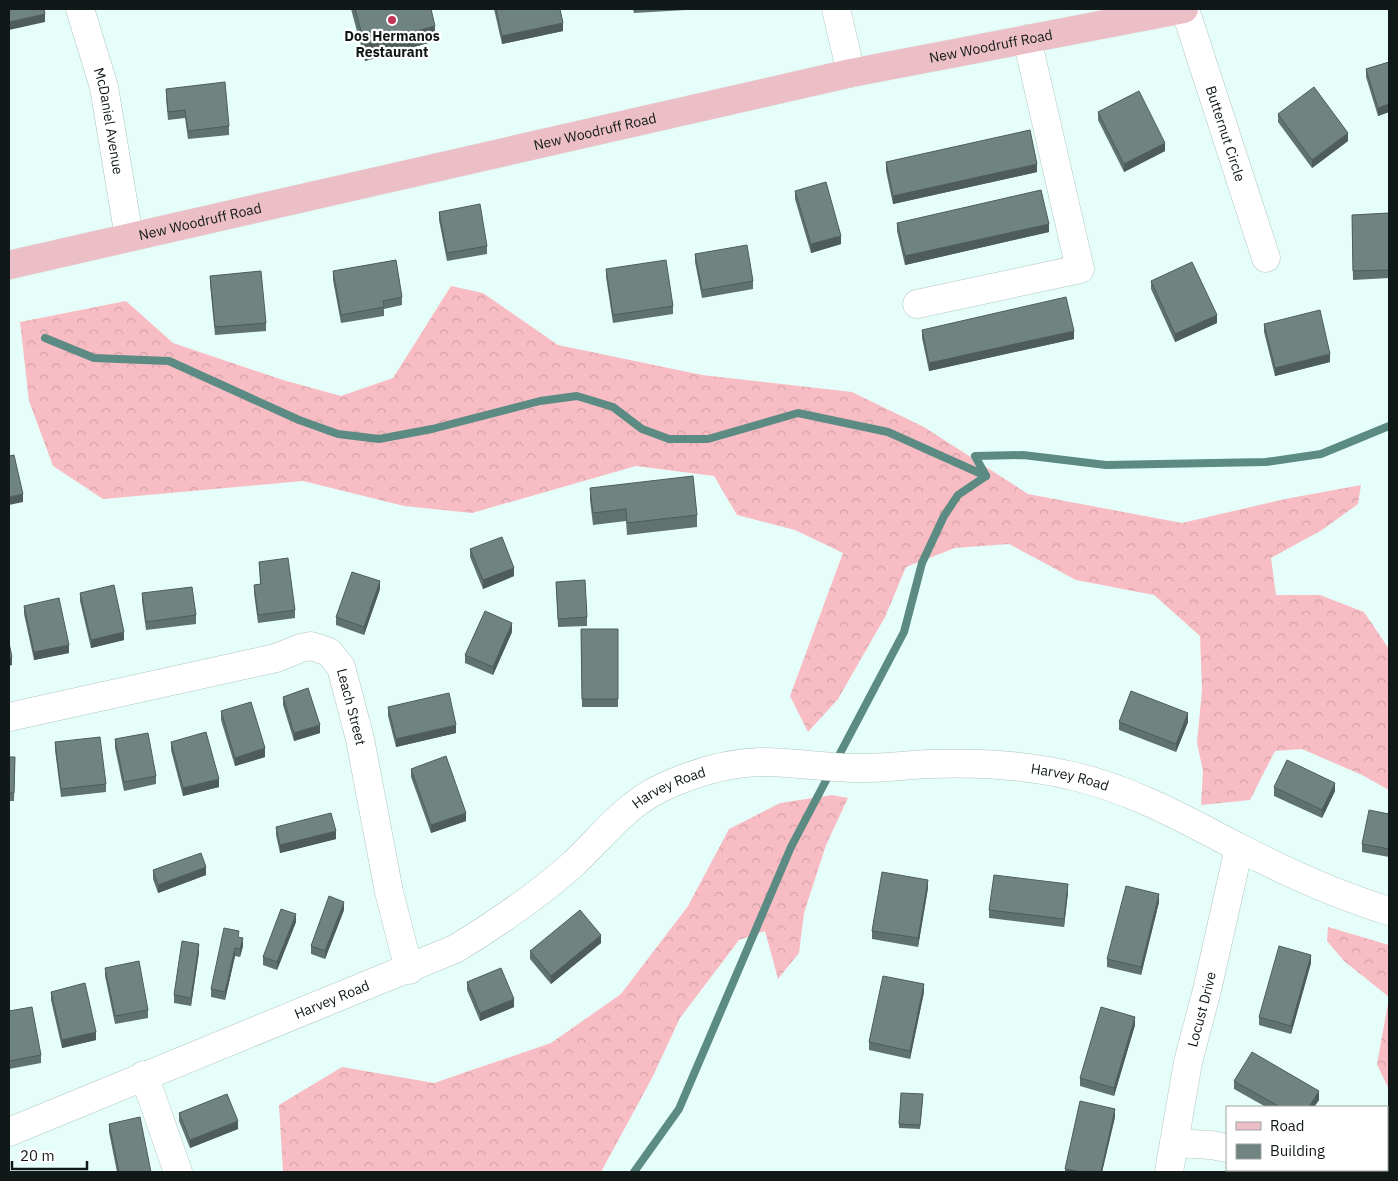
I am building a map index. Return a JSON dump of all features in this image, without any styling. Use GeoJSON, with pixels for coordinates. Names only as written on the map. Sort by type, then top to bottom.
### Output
{"type":"FeatureCollection","features":[{"type":"Feature","properties":{"kind":"main road","name":"New Woodruff Road"},"geometry":{"type":"LineString","coordinates":[[9,265],[129,236],[851,73],[1184,9]]}},
{"type":"Feature","properties":{"kind":"street","name":"McDaniel Avenue"},"geometry":{"type":"LineString","coordinates":[[80,9],[104,87],[129,236]]}},
{"type":"Feature","properties":{"kind":"street"},"geometry":{"type":"LineString","coordinates":[[836,9],[851,73]]}},
{"type":"Feature","properties":{"kind":"street","name":"Butternut Circle"},"geometry":{"type":"LineString","coordinates":[[1184,9],[1266,258]]}},
{"type":"Feature","properties":{"kind":"street"},"geometry":{"type":"LineString","coordinates":[[916,304],[1080,269],[1027,39]]}},
{"type":"Feature","properties":{"kind":"street","name":"Leach Street"},"geometry":{"type":"LineString","coordinates":[[9,717],[276,658],[301,648],[311,646],[329,652],[341,667],[360,739],[389,892],[409,970]]}},
{"type":"Feature","properties":{"kind":"street","name":"Harvey Road"},"geometry":{"type":"LineString","coordinates":[[9,1132],[144,1075],[409,970],[454,949],[506,918],[542,892],[574,863],[616,818],[660,789],[692,776],[725,767],[760,762],[854,769],[979,763],[1026,767],[1073,776],[1119,789],[1163,807],[1239,848],[1312,883],[1389,911]]}},
{"type":"Feature","properties":{"kind":"street","name":"Locust Drive"},"geometry":{"type":"LineString","coordinates":[[1169,1172],[1188,1062],[1207,990],[1239,848]]}},
{"type":"Feature","properties":{"kind":"street"},"geometry":{"type":"LineString","coordinates":[[144,1075],[178,1172]]}},
{"type":"Feature","properties":{"kind":"street"},"geometry":{"type":"LineString","coordinates":[[1174,1143],[1226,1148]]}},
{"type":"Feature","properties":{"kind":"green space"},"geometry":{"type":"Polygon","coordinates":[[[451,286],[483,293],[558,345],[702,375],[852,392],[924,427],[1028,494],[1182,523],[1285,499],[1361,485],[1358,504],[1322,530],[1271,558],[1276,595],[1320,595],[1364,612],[1389,649],[1389,790],[1362,775],[1302,749],[1275,751],[1250,800],[1201,805],[1203,771],[1197,743],[1202,690],[1200,636],[1154,595],[1076,580],[1009,544],[955,548],[906,567],[885,617],[838,699],[808,732],[790,696],[843,553],[795,530],[737,515],[714,476],[636,466],[472,513],[404,506],[303,481],[103,499],[53,466],[29,401],[20,322],[126,301],[173,343],[283,380],[341,396],[393,378],[451,286]]]}},
{"type":"Feature","properties":{"kind":"green space"},"geometry":{"type":"Polygon","coordinates":[[[832,795],[848,798],[826,845],[804,913],[799,953],[778,979],[765,931],[739,940],[680,1018],[652,1078],[601,1172],[283,1172],[279,1105],[342,1067],[434,1083],[551,1043],[621,994],[688,906],[729,829],[780,803],[832,795]]]}},
{"type":"Feature","properties":{"kind":"green space"},"geometry":{"type":"Polygon","coordinates":[[[1328,927],[1389,945],[1389,997],[1344,961],[1327,941],[1328,927]]]}},
{"type":"Feature","properties":{"kind":"green space"},"geometry":{"type":"Polygon","coordinates":[[[1389,998],[1389,1090],[1377,1064],[1389,998]]]}},
{"type":"Feature","properties":{"kind":"building"},"geometry":{"type":"Polygon","coordinates":[[[9,9],[44,9],[45,14],[9,22],[9,9]]]}},
{"type":"Feature","properties":{"kind":"building"},"geometry":{"type":"Polygon","coordinates":[[[355,9],[431,9],[435,26],[365,45],[355,9]]]}},
{"type":"Feature","properties":{"kind":"building"},"geometry":{"type":"Polygon","coordinates":[[[496,9],[560,9],[563,23],[502,36],[496,9]]]}},
{"type":"Feature","properties":{"kind":"building"},"geometry":{"type":"Polygon","coordinates":[[[1389,62],[1389,104],[1378,108],[1366,69],[1389,62]]]}},
{"type":"Feature","properties":{"kind":"building"},"geometry":{"type":"Polygon","coordinates":[[[225,82],[229,126],[188,131],[185,110],[168,112],[166,89],[225,82]]]}},
{"type":"Feature","properties":{"kind":"building"},"geometry":{"type":"Polygon","coordinates":[[[1314,87],[1348,133],[1312,160],[1278,114],[1314,87]]]}},
{"type":"Feature","properties":{"kind":"building"},"geometry":{"type":"Polygon","coordinates":[[[1139,91],[1165,143],[1124,164],[1098,112],[1139,91]]]}},
{"type":"Feature","properties":{"kind":"building"},"geometry":{"type":"Polygon","coordinates":[[[1030,130],[1037,164],[893,196],[886,162],[1030,130]]]}},
{"type":"Feature","properties":{"kind":"building"},"geometry":{"type":"Polygon","coordinates":[[[826,182],[841,236],[811,244],[795,191],[826,182]]]}},
{"type":"Feature","properties":{"kind":"building"},"geometry":{"type":"Polygon","coordinates":[[[1041,190],[1049,224],[905,256],[897,223],[1041,190]]]}},
{"type":"Feature","properties":{"kind":"building"},"geometry":{"type":"Polygon","coordinates":[[[480,204],[487,246],[447,253],[439,212],[480,204]]]}},
{"type":"Feature","properties":{"kind":"building"},"geometry":{"type":"Polygon","coordinates":[[[1389,213],[1389,270],[1353,271],[1352,215],[1389,213]]]}},
{"type":"Feature","properties":{"kind":"building"},"geometry":{"type":"Polygon","coordinates":[[[747,245],[753,281],[702,290],[695,254],[747,245]]]}},
{"type":"Feature","properties":{"kind":"building"},"geometry":{"type":"Polygon","coordinates":[[[396,260],[402,297],[383,301],[384,307],[341,315],[333,271],[396,260]]]}},
{"type":"Feature","properties":{"kind":"building"},"geometry":{"type":"Polygon","coordinates":[[[666,260],[673,306],[613,315],[606,269],[666,260]]]}},
{"type":"Feature","properties":{"kind":"building"},"geometry":{"type":"Polygon","coordinates":[[[1192,262],[1217,315],[1175,334],[1151,281],[1192,262]]]}},
{"type":"Feature","properties":{"kind":"building"},"geometry":{"type":"Polygon","coordinates":[[[261,271],[266,323],[215,327],[210,276],[261,271]]]}},
{"type":"Feature","properties":{"kind":"building"},"geometry":{"type":"Polygon","coordinates":[[[1066,297],[1074,331],[929,363],[922,330],[1066,297]]]}},
{"type":"Feature","properties":{"kind":"building"},"geometry":{"type":"Polygon","coordinates":[[[1320,310],[1330,354],[1275,368],[1264,324],[1320,310]]]}},
{"type":"Feature","properties":{"kind":"building"},"geometry":{"type":"Polygon","coordinates":[[[14,455],[23,494],[9,497],[9,456],[14,455]]]}},
{"type":"Feature","properties":{"kind":"building"},"geometry":{"type":"Polygon","coordinates":[[[693,476],[697,515],[627,523],[626,509],[593,513],[590,488],[693,476]]]}},
{"type":"Feature","properties":{"kind":"building"},"geometry":{"type":"Polygon","coordinates":[[[502,537],[514,568],[483,580],[470,549],[502,537]]]}},
{"type":"Feature","properties":{"kind":"building"},"geometry":{"type":"Polygon","coordinates":[[[288,558],[295,610],[258,615],[254,585],[261,584],[259,562],[288,558]]]}},
{"type":"Feature","properties":{"kind":"building"},"geometry":{"type":"Polygon","coordinates":[[[352,572],[380,581],[364,627],[336,617],[352,572]]]}},
{"type":"Feature","properties":{"kind":"building"},"geometry":{"type":"Polygon","coordinates":[[[585,580],[587,617],[558,619],[556,582],[585,580]]]}},
{"type":"Feature","properties":{"kind":"building"},"geometry":{"type":"Polygon","coordinates":[[[114,585],[124,632],[91,640],[80,593],[114,585]]]}},
{"type":"Feature","properties":{"kind":"building"},"geometry":{"type":"Polygon","coordinates":[[[192,587],[196,615],[146,622],[142,593],[192,587]]]}},
{"type":"Feature","properties":{"kind":"building"},"geometry":{"type":"Polygon","coordinates":[[[59,598],[69,645],[34,652],[24,606],[59,598]]]}},
{"type":"Feature","properties":{"kind":"building"},"geometry":{"type":"Polygon","coordinates":[[[485,611],[512,623],[493,667],[465,655],[485,611]]]}},
{"type":"Feature","properties":{"kind":"building"},"geometry":{"type":"Polygon","coordinates":[[[581,629],[618,629],[618,699],[582,699],[581,629]]]}},
{"type":"Feature","properties":{"kind":"building"},"geometry":{"type":"Polygon","coordinates":[[[9,643],[12,657],[9,658],[9,643]]]}},
{"type":"Feature","properties":{"kind":"building"},"geometry":{"type":"Polygon","coordinates":[[[308,688],[320,725],[294,733],[283,697],[308,688]]]}},
{"type":"Feature","properties":{"kind":"building"},"geometry":{"type":"Polygon","coordinates":[[[1131,691],[1188,713],[1176,744],[1119,722],[1131,691]]]}},
{"type":"Feature","properties":{"kind":"building"},"geometry":{"type":"Polygon","coordinates":[[[449,693],[456,725],[396,739],[388,707],[449,693]]]}},
{"type":"Feature","properties":{"kind":"building"},"geometry":{"type":"Polygon","coordinates":[[[251,702],[265,748],[235,758],[221,711],[251,702]]]}},
{"type":"Feature","properties":{"kind":"building"},"geometry":{"type":"Polygon","coordinates":[[[206,732],[219,779],[183,788],[171,742],[206,732]]]}},
{"type":"Feature","properties":{"kind":"building"},"geometry":{"type":"Polygon","coordinates":[[[148,733],[156,776],[124,782],[115,739],[148,733]]]}},
{"type":"Feature","properties":{"kind":"building"},"geometry":{"type":"Polygon","coordinates":[[[100,737],[106,784],[61,789],[55,742],[100,737]]]}},
{"type":"Feature","properties":{"kind":"building"},"geometry":{"type":"Polygon","coordinates":[[[446,756],[466,813],[431,825],[411,769],[446,756]]]}},
{"type":"Feature","properties":{"kind":"building"},"geometry":{"type":"Polygon","coordinates":[[[9,757],[15,757],[14,793],[9,793],[9,757]]]}},
{"type":"Feature","properties":{"kind":"building"},"geometry":{"type":"Polygon","coordinates":[[[1287,760],[1335,783],[1322,810],[1274,787],[1287,760]]]}},
{"type":"Feature","properties":{"kind":"building"},"geometry":{"type":"Polygon","coordinates":[[[1369,810],[1389,814],[1389,849],[1362,844],[1369,810]]]}},
{"type":"Feature","properties":{"kind":"building"},"geometry":{"type":"Polygon","coordinates":[[[331,813],[336,831],[280,845],[276,827],[331,813]]]}},
{"type":"Feature","properties":{"kind":"building"},"geometry":{"type":"Polygon","coordinates":[[[201,853],[206,867],[158,885],[153,870],[201,853]]]}},
{"type":"Feature","properties":{"kind":"building"},"geometry":{"type":"Polygon","coordinates":[[[882,872],[928,880],[918,938],[872,931],[882,872]]]}},
{"type":"Feature","properties":{"kind":"building"},"geometry":{"type":"Polygon","coordinates":[[[994,875],[1068,884],[1064,919],[989,910],[994,875]]]}},
{"type":"Feature","properties":{"kind":"building"},"geometry":{"type":"Polygon","coordinates":[[[1126,886],[1159,894],[1141,967],[1107,959],[1126,886]]]}},
{"type":"Feature","properties":{"kind":"building"},"geometry":{"type":"Polygon","coordinates":[[[329,896],[344,902],[325,951],[311,946],[329,896]]]}},
{"type":"Feature","properties":{"kind":"building"},"geometry":{"type":"Polygon","coordinates":[[[281,909],[296,914],[277,962],[263,957],[281,909]]]}},
{"type":"Feature","properties":{"kind":"building"},"geometry":{"type":"Polygon","coordinates":[[[580,910],[601,935],[551,976],[530,951],[580,910]]]}},
{"type":"Feature","properties":{"kind":"building"},"geometry":{"type":"Polygon","coordinates":[[[224,928],[239,931],[238,937],[243,938],[240,949],[235,948],[225,992],[211,989],[224,928]]]}},
{"type":"Feature","properties":{"kind":"building"},"geometry":{"type":"Polygon","coordinates":[[[182,941],[199,944],[191,998],[174,995],[182,941]]]}},
{"type":"Feature","properties":{"kind":"building"},"geometry":{"type":"Polygon","coordinates":[[[1279,946],[1311,955],[1291,1026],[1259,1017],[1279,946]]]}},
{"type":"Feature","properties":{"kind":"building"},"geometry":{"type":"Polygon","coordinates":[[[139,961],[148,1010],[115,1016],[105,968],[139,961]]]}},
{"type":"Feature","properties":{"kind":"building"},"geometry":{"type":"Polygon","coordinates":[[[501,968],[514,999],[480,1013],[467,982],[501,968]]]}},
{"type":"Feature","properties":{"kind":"building"},"geometry":{"type":"Polygon","coordinates":[[[883,976],[924,984],[910,1051],[869,1042],[883,976]]]}},
{"type":"Feature","properties":{"kind":"building"},"geometry":{"type":"Polygon","coordinates":[[[85,983],[96,1032],[62,1040],[51,992],[85,983]]]}},
{"type":"Feature","properties":{"kind":"building"},"geometry":{"type":"Polygon","coordinates":[[[32,1007],[41,1055],[9,1061],[9,1011],[32,1007]]]}},
{"type":"Feature","properties":{"kind":"building"},"geometry":{"type":"Polygon","coordinates":[[[1101,1007],[1135,1017],[1114,1088],[1080,1078],[1101,1007]]]}},
{"type":"Feature","properties":{"kind":"building"},"geometry":{"type":"Polygon","coordinates":[[[1252,1052],[1319,1091],[1310,1106],[1278,1106],[1234,1081],[1252,1052]]]}},
{"type":"Feature","properties":{"kind":"building"},"geometry":{"type":"Polygon","coordinates":[[[901,1093],[923,1094],[920,1125],[899,1124],[901,1093]]]}},
{"type":"Feature","properties":{"kind":"building"},"geometry":{"type":"Polygon","coordinates":[[[227,1094],[238,1121],[190,1140],[179,1113],[227,1094]]]}},
{"type":"Feature","properties":{"kind":"building"},"geometry":{"type":"Polygon","coordinates":[[[1080,1101],[1115,1109],[1101,1172],[1082,1172],[1065,1169],[1080,1101]]]}},
{"type":"Feature","properties":{"kind":"building"},"geometry":{"type":"Polygon","coordinates":[[[140,1117],[151,1172],[119,1172],[109,1124],[140,1117]]]}},
{"type":"Feature","properties":{"kind":"building"},"geometry":{"type":"Polygon","coordinates":[[[1370,1171],[1371,1172],[1334,1172],[1370,1171]]]}},
{"type":"Feature","properties":{"kind":"waterway"},"geometry":{"type":"LineString","coordinates":[[45,338],[94,358],[169,361],[299,420],[338,434],[379,439],[432,429],[540,401],[577,396],[613,407],[642,429],[669,439],[708,439],[798,413],[888,432],[986,476]]}},
{"type":"Feature","properties":{"kind":"waterway"},"geometry":{"type":"LineString","coordinates":[[986,476],[975,456],[1023,455],[1106,465],[1266,462],[1321,454],[1389,426]]}},
{"type":"Feature","properties":{"kind":"waterway"},"geometry":{"type":"LineString","coordinates":[[836,761],[904,632],[922,563],[944,516],[958,495],[986,476]]}},
{"type":"Feature","properties":{"kind":"waterway"},"geometry":{"type":"LineString","coordinates":[[634,1172],[679,1109],[791,847],[831,771]]}},
{"type":"Feature","properties":{"kind":"place","name":"Dos Hermanos Restaurant"},"geometry":{"type":"Point","coordinates":[392,20]}}]}
